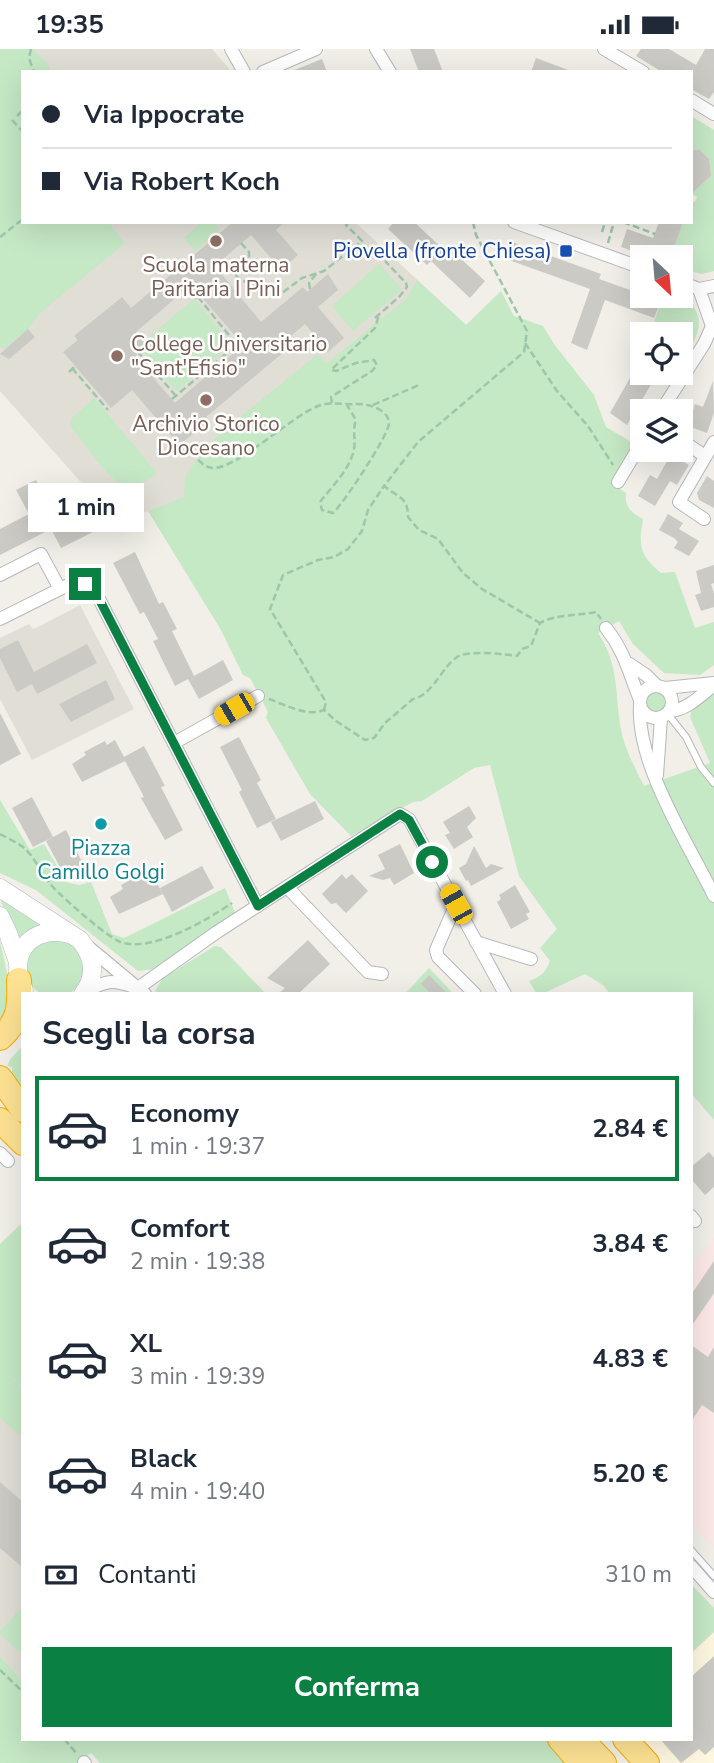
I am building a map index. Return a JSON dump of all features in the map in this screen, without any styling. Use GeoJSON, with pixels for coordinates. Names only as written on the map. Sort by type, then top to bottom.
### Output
{"type":"FeatureCollection","features":[{"type":"Feature","properties":{"kind":"highway"},"geometry":{"type":"LineString","coordinates":[[0,1038],[14,1023],[18,1014],[21,978]]}},
{"type":"Feature","properties":{"kind":"highway"},"geometry":{"type":"LineString","coordinates":[[0,1059],[21,1039]]}},
{"type":"Feature","properties":{"kind":"highway"},"geometry":{"type":"LineString","coordinates":[[0,1078],[21,1107]]}},
{"type":"Feature","properties":{"kind":"highway"},"geometry":{"type":"LineString","coordinates":[[0,1097],[21,1118]]}},
{"type":"Feature","properties":{"kind":"highway"},"geometry":{"type":"LineString","coordinates":[[0,1120],[10,1153]]}},
{"type":"Feature","properties":{"kind":"highway"},"geometry":{"type":"LineString","coordinates":[[561,1741],[582,1763]]}},
{"type":"Feature","properties":{"kind":"highway"},"geometry":{"type":"LineString","coordinates":[[583,1741],[604,1763]]}},
{"type":"Feature","properties":{"kind":"highway"},"geometry":{"type":"LineString","coordinates":[[609,1741],[629,1763]]}},
{"type":"Feature","properties":{"kind":"highway"},"geometry":{"type":"LineString","coordinates":[[627,1741],[647,1763]]}},
{"type":"Feature","properties":{"kind":"street"},"geometry":{"type":"LineString","coordinates":[[224,49],[234,53],[243,70]]}},
{"type":"Feature","properties":{"kind":"street"},"geometry":{"type":"LineString","coordinates":[[267,70],[316,49]]}},
{"type":"Feature","properties":{"kind":"street"},"geometry":{"type":"LineString","coordinates":[[376,49],[389,70]]}},
{"type":"Feature","properties":{"kind":"street"},"geometry":{"type":"LineString","coordinates":[[604,49],[619,53],[640,70]]}},
{"type":"Feature","properties":{"kind":"street"},"geometry":{"type":"LineString","coordinates":[[693,101],[713,110]]}},
{"type":"Feature","properties":{"kind":"street"},"geometry":{"type":"LineString","coordinates":[[520,224],[630,264]]}},
{"type":"Feature","properties":{"kind":"street"},"geometry":{"type":"LineString","coordinates":[[693,287],[699,289],[714,286]]}},
{"type":"Feature","properties":{"kind":"street"},"geometry":{"type":"LineString","coordinates":[[670,399],[709,348],[713,324],[699,289]]}},
{"type":"Feature","properties":{"kind":"street"},"geometry":{"type":"LineString","coordinates":[[704,519],[678,502],[714,442]]}},
{"type":"Feature","properties":{"kind":"street"},"geometry":{"type":"LineString","coordinates":[[693,448],[705,456]]}},
{"type":"Feature","properties":{"kind":"street"},"geometry":{"type":"LineString","coordinates":[[621,478],[630,462]]}},
{"type":"Feature","properties":{"kind":"street"},"geometry":{"type":"LineString","coordinates":[[0,575],[41,554],[60,589]]}},
{"type":"Feature","properties":{"kind":"street"},"geometry":{"type":"LineString","coordinates":[[0,619],[72,583],[85,584],[96,593],[258,906]]}},
{"type":"Feature","properties":{"kind":"street"},"geometry":{"type":"LineString","coordinates":[[606,628],[628,663],[645,715],[650,717],[678,711],[714,684]]}},
{"type":"Feature","properties":{"kind":"street"},"geometry":{"type":"LineString","coordinates":[[628,663],[638,668],[671,696],[672,707],[665,715],[657,783]]}},
{"type":"Feature","properties":{"kind":"street"},"geometry":{"type":"LineString","coordinates":[[714,684],[644,690],[639,723],[643,746],[657,783],[714,896]]}},
{"type":"Feature","properties":{"kind":"street"},"geometry":{"type":"LineString","coordinates":[[174,743],[258,695]]}},
{"type":"Feature","properties":{"kind":"street"},"geometry":{"type":"LineString","coordinates":[[141,991],[258,906],[400,814],[409,820],[504,992]]}},
{"type":"Feature","properties":{"kind":"street"},"geometry":{"type":"LineString","coordinates":[[287,887],[368,972],[382,974]]}},
{"type":"Feature","properties":{"kind":"street"},"geometry":{"type":"LineString","coordinates":[[0,888],[75,937],[141,991]]}},
{"type":"Feature","properties":{"kind":"street"},"geometry":{"type":"LineString","coordinates":[[456,904],[436,950],[438,957],[473,992]]}},
{"type":"Feature","properties":{"kind":"street"},"geometry":{"type":"LineString","coordinates":[[0,916],[8,933],[21,978]]}},
{"type":"Feature","properties":{"kind":"street"},"geometry":{"type":"LineString","coordinates":[[21,978],[28,942],[37,935],[59,931],[75,937],[88,949],[93,971],[84,992]]}},
{"type":"Feature","properties":{"kind":"street"},"geometry":{"type":"LineString","coordinates":[[477,942],[531,959]]}},
{"type":"Feature","properties":{"kind":"street"},"geometry":{"type":"LineString","coordinates":[[86,992],[115,981],[141,991]]}},
{"type":"Feature","properties":{"kind":"street"},"geometry":{"type":"LineString","coordinates":[[693,1568],[714,1592]]}},
{"type":"Feature","properties":{"kind":"lane"},"geometry":{"type":"LineString","coordinates":[[665,715],[686,737],[701,767],[714,783]]}},
{"type":"Feature","properties":{"kind":"lane"},"geometry":{"type":"LineString","coordinates":[[693,1552],[714,1576]]}},
{"type":"Feature","properties":{"kind":"path"},"geometry":{"type":"LineString","coordinates":[[31,49],[29,58],[33,70]]}},
{"type":"Feature","properties":{"kind":"path"},"geometry":{"type":"LineString","coordinates":[[17,116],[21,112]]}},
{"type":"Feature","properties":{"kind":"path"},"geometry":{"type":"LineString","coordinates":[[12,120],[21,130]]}},
{"type":"Feature","properties":{"kind":"path"},"geometry":{"type":"LineString","coordinates":[[0,237],[21,221]]}},
{"type":"Feature","properties":{"kind":"path"},"geometry":{"type":"LineString","coordinates":[[241,243],[249,252],[248,260],[233,273],[240,280],[282,293],[302,278],[324,271],[362,241],[347,224]]}},
{"type":"Feature","properties":{"kind":"path"},"geometry":{"type":"LineString","coordinates":[[324,710],[326,702],[318,685],[270,609],[283,575],[334,557],[348,549],[362,530],[368,510],[418,442],[524,352],[527,331],[476,235],[473,224]]}},
{"type":"Feature","properties":{"kind":"path"},"geometry":{"type":"LineString","coordinates":[[601,232],[604,224]]}},
{"type":"Feature","properties":{"kind":"path"},"geometry":{"type":"LineString","coordinates":[[608,243],[613,224]]}},
{"type":"Feature","properties":{"kind":"path"},"geometry":{"type":"LineString","coordinates":[[628,224],[654,234]]}},
{"type":"Feature","properties":{"kind":"path"},"geometry":{"type":"LineString","coordinates":[[332,403],[331,397],[377,365],[374,361],[367,360],[336,371],[331,370],[375,328],[377,316],[407,287],[385,261]]}},
{"type":"Feature","properties":{"kind":"path"},"geometry":{"type":"LineString","coordinates":[[310,289],[309,283],[316,274]]}},
{"type":"Feature","properties":{"kind":"path"},"geometry":{"type":"LineString","coordinates":[[172,400],[238,343],[198,297]]}},
{"type":"Feature","properties":{"kind":"path"},"geometry":{"type":"LineString","coordinates":[[525,343],[556,391],[588,426],[621,478]]}},
{"type":"Feature","properties":{"kind":"path"},"geometry":{"type":"LineString","coordinates":[[137,351],[176,396]]}},
{"type":"Feature","properties":{"kind":"path"},"geometry":{"type":"LineString","coordinates":[[72,369],[108,410]]}},
{"type":"Feature","properties":{"kind":"path"},"geometry":{"type":"LineString","coordinates":[[370,406],[419,385]]}},
{"type":"Feature","properties":{"kind":"path"},"geometry":{"type":"LineString","coordinates":[[191,452],[203,465],[212,468],[231,464],[318,406],[332,403],[359,404],[384,412],[389,419],[388,429],[343,505],[333,513],[322,510],[320,502],[343,473],[354,451],[353,428],[356,421],[347,405]]}},
{"type":"Feature","properties":{"kind":"path"},"geometry":{"type":"LineString","coordinates":[[384,486],[403,499],[408,505],[408,517],[419,530],[438,539],[463,573],[482,589],[540,623]]}},
{"type":"Feature","properties":{"kind":"path"},"geometry":{"type":"LineString","coordinates":[[324,710],[335,721],[365,740],[374,738],[385,723],[428,689],[458,655],[474,653],[517,656],[523,649],[531,646],[540,623],[548,618],[596,612],[606,628]]}},
{"type":"Feature","properties":{"kind":"path"},"geometry":{"type":"LineString","coordinates":[[258,695],[304,711],[316,713],[324,710]]}},
{"type":"Feature","properties":{"kind":"path"},"geometry":{"type":"LineString","coordinates":[[0,834],[24,848],[40,872],[69,902],[112,939],[124,944],[150,942],[175,934],[232,903]]}},
{"type":"Feature","properties":{"kind":"path"},"geometry":{"type":"LineString","coordinates":[[0,1670],[21,1690]]}},
{"type":"Feature","properties":{"kind":"path"},"geometry":{"type":"LineString","coordinates":[[66,1741],[84,1762]]}},
{"type":"Feature","properties":{"kind":"shaded area"},"geometry":{"type":"Polygon","coordinates":[[[0,49],[212,49],[230,70],[21,70],[21,224],[357,224],[506,362],[216,485],[117,523],[0,391],[0,49]]]}},
{"type":"Feature","properties":{"kind":"shaded area"},"geometry":{"type":"Polygon","coordinates":[[[80,605],[134,709],[32,760],[0,699],[0,638],[29,624],[33,629],[80,605]]]}},
{"type":"Feature","properties":{"kind":"shaded area"},"geometry":{"type":"Polygon","coordinates":[[[714,1237],[714,1548],[693,1525],[693,1264],[714,1237]]]}},
{"type":"Feature","properties":{"kind":"shaded area"},"geometry":{"type":"Polygon","coordinates":[[[0,1367],[21,1385],[21,1680],[0,1656],[0,1367]]]}},
{"type":"Feature","properties":{"kind":"shaded area"},"geometry":{"type":"Polygon","coordinates":[[[714,1632],[714,1763],[661,1763],[639,1741],[693,1741],[693,1652],[714,1632]]]}},
{"type":"Feature","properties":{"kind":"green space"},"geometry":{"type":"Polygon","coordinates":[[[0,49],[32,49],[48,64],[50,70],[21,70],[21,224],[110,224],[125,243],[40,313],[28,329],[4,349],[0,347],[0,49]]]}},
{"type":"Feature","properties":{"kind":"green space"},"geometry":{"type":"Polygon","coordinates":[[[693,117],[714,130],[714,271],[702,274],[693,272],[693,245],[675,245],[682,224],[693,224],[693,201],[695,202],[697,197],[693,194],[693,188],[699,187],[711,176],[709,159],[700,150],[693,150],[693,117]]]}},
{"type":"Feature","properties":{"kind":"green space"},"geometry":{"type":"Polygon","coordinates":[[[199,224],[214,224],[219,230],[195,251],[184,238],[199,224]]]}},
{"type":"Feature","properties":{"kind":"green space"},"geometry":{"type":"Polygon","coordinates":[[[379,264],[402,289],[353,331],[332,306],[379,264]]]}},
{"type":"Feature","properties":{"kind":"green space"},"geometry":{"type":"Polygon","coordinates":[[[417,280],[466,325],[501,291],[514,316],[543,326],[594,395],[606,427],[630,441],[630,449],[612,484],[626,493],[626,502],[630,509],[643,519],[642,550],[661,573],[675,572],[695,628],[714,622],[714,665],[700,675],[664,673],[633,644],[619,621],[598,633],[613,667],[624,740],[644,786],[710,763],[690,717],[692,709],[714,691],[714,1120],[693,1095],[693,992],[608,992],[603,985],[585,974],[546,992],[536,992],[529,981],[540,976],[550,961],[540,948],[557,929],[519,876],[490,765],[474,768],[422,801],[413,802],[351,836],[310,794],[266,718],[268,712],[250,678],[243,675],[221,630],[148,511],[184,497],[185,476],[219,434],[318,354],[327,363],[406,299],[417,280]]]}},
{"type":"Feature","properties":{"kind":"green space"},"geometry":{"type":"Polygon","coordinates":[[[194,299],[232,344],[176,391],[142,350],[147,345],[144,341],[194,299]]]}},
{"type":"Feature","properties":{"kind":"green space"},"geometry":{"type":"Polygon","coordinates":[[[693,307],[699,319],[699,327],[693,342],[693,322],[654,322],[659,308],[693,307]]]}},
{"type":"Feature","properties":{"kind":"green space"},"geometry":{"type":"Polygon","coordinates":[[[94,398],[157,473],[142,483],[126,487],[105,470],[70,426],[72,418],[94,398]]]}},
{"type":"Feature","properties":{"kind":"green space"},"geometry":{"type":"Polygon","coordinates":[[[656,691],[664,694],[667,702],[664,710],[656,713],[648,710],[645,702],[648,694],[656,691]]]}},
{"type":"Feature","properties":{"kind":"green space"},"geometry":{"type":"Polygon","coordinates":[[[0,800],[30,850],[44,844],[66,882],[79,885],[91,882],[112,934],[124,938],[225,888],[236,915],[156,969],[138,971],[36,890],[0,873],[0,800]]]}},
{"type":"Feature","properties":{"kind":"green space"},"geometry":{"type":"Polygon","coordinates":[[[0,895],[52,927],[19,945],[0,895]]]}},
{"type":"Feature","properties":{"kind":"green space"},"geometry":{"type":"Polygon","coordinates":[[[0,941],[11,992],[0,1028],[0,941]]]}},
{"type":"Feature","properties":{"kind":"green space"},"geometry":{"type":"Polygon","coordinates":[[[44,941],[66,941],[79,952],[83,962],[82,979],[71,992],[39,992],[28,979],[28,957],[44,941]]]}},
{"type":"Feature","properties":{"kind":"green space"},"geometry":{"type":"Polygon","coordinates":[[[215,946],[221,947],[264,992],[156,992],[163,978],[215,946]]]}},
{"type":"Feature","properties":{"kind":"green space"},"geometry":{"type":"Polygon","coordinates":[[[429,968],[452,992],[407,992],[429,968]]]}},
{"type":"Feature","properties":{"kind":"green space"},"geometry":{"type":"Polygon","coordinates":[[[21,1048],[21,1087],[12,1076],[12,1067],[7,1066],[21,1048]]]}},
{"type":"Feature","properties":{"kind":"green space"},"geometry":{"type":"Polygon","coordinates":[[[21,1224],[21,1385],[4,1371],[21,1386],[21,1436],[0,1418],[0,1244],[21,1224]]]}},
{"type":"Feature","properties":{"kind":"green space"},"geometry":{"type":"Polygon","coordinates":[[[693,1586],[714,1608],[714,1632],[693,1651],[693,1586]]]}},
{"type":"Feature","properties":{"kind":"green space"},"geometry":{"type":"Polygon","coordinates":[[[21,1608],[21,1653],[0,1631],[21,1608]]]}},
{"type":"Feature","properties":{"kind":"green space"},"geometry":{"type":"Polygon","coordinates":[[[0,1656],[21,1680],[21,1741],[552,1741],[571,1763],[100,1763],[91,1753],[77,1763],[0,1763],[0,1656]]]}},
{"type":"Feature","properties":{"kind":"building"},"geometry":{"type":"Polygon","coordinates":[[[410,49],[434,49],[442,70],[418,70],[410,49]]]}},
{"type":"Feature","properties":{"kind":"building"},"geometry":{"type":"Polygon","coordinates":[[[641,49],[669,49],[696,65],[705,49],[714,49],[714,92],[709,99],[693,90],[693,70],[659,70],[636,56],[641,49]]]}},
{"type":"Feature","properties":{"kind":"building"},"geometry":{"type":"Polygon","coordinates":[[[536,58],[568,70],[532,70],[536,58]]]}},
{"type":"Feature","properties":{"kind":"building"},"geometry":{"type":"Polygon","coordinates":[[[322,59],[326,70],[294,70],[322,59]]]}},
{"type":"Feature","properties":{"kind":"building"},"geometry":{"type":"Polygon","coordinates":[[[693,150],[700,150],[709,159],[711,176],[693,192],[693,150]]]}},
{"type":"Feature","properties":{"kind":"building"},"geometry":{"type":"Polygon","coordinates":[[[231,224],[283,224],[276,230],[298,255],[281,270],[251,235],[215,266],[261,322],[303,287],[307,292],[328,274],[338,290],[318,307],[344,338],[328,352],[305,324],[286,340],[291,346],[206,417],[209,421],[179,445],[132,390],[111,408],[63,352],[78,340],[74,336],[122,297],[131,308],[231,224]],[[186,289],[136,332],[147,345],[135,356],[175,403],[243,345],[200,295],[195,300],[186,289]]]}},
{"type":"Feature","properties":{"kind":"building"},"geometry":{"type":"Polygon","coordinates":[[[392,224],[416,224],[443,249],[446,245],[485,281],[470,298],[431,261],[427,265],[388,229],[392,224]]]}},
{"type":"Feature","properties":{"kind":"building"},"geometry":{"type":"Polygon","coordinates":[[[658,224],[682,224],[675,245],[630,245],[630,250],[621,247],[627,229],[653,238],[658,224]]]}},
{"type":"Feature","properties":{"kind":"building"},"geometry":{"type":"Polygon","coordinates":[[[509,241],[601,274],[599,279],[630,290],[630,308],[658,308],[654,318],[605,300],[587,350],[571,343],[590,289],[503,258],[509,241]]]}},
{"type":"Feature","properties":{"kind":"building"},"geometry":{"type":"Polygon","coordinates":[[[28,329],[35,337],[9,359],[0,354],[28,329]]]}},
{"type":"Feature","properties":{"kind":"building"},"geometry":{"type":"Polygon","coordinates":[[[630,378],[630,385],[651,385],[642,399],[630,399],[630,420],[627,425],[610,413],[630,378]]]}},
{"type":"Feature","properties":{"kind":"building"},"geometry":{"type":"Polygon","coordinates":[[[713,381],[714,413],[707,433],[693,428],[695,404],[703,407],[713,381]]]}},
{"type":"Feature","properties":{"kind":"building"},"geometry":{"type":"Polygon","coordinates":[[[667,462],[684,462],[689,465],[677,485],[670,481],[655,506],[638,496],[650,475],[657,479],[667,462]]]}},
{"type":"Feature","properties":{"kind":"building"},"geometry":{"type":"Polygon","coordinates":[[[707,476],[714,481],[714,508],[699,500],[697,493],[707,476]]]}},
{"type":"Feature","properties":{"kind":"building"},"geometry":{"type":"Polygon","coordinates":[[[36,480],[58,524],[87,510],[97,530],[61,548],[51,529],[0,555],[0,529],[29,514],[16,490],[36,480]]]}},
{"type":"Feature","properties":{"kind":"building"},"geometry":{"type":"Polygon","coordinates":[[[668,514],[683,523],[679,529],[699,541],[689,556],[674,548],[678,542],[674,538],[659,530],[668,514]]]}},
{"type":"Feature","properties":{"kind":"building"},"geometry":{"type":"Polygon","coordinates":[[[135,552],[159,604],[163,602],[177,629],[172,631],[194,676],[223,660],[233,680],[199,699],[188,679],[175,686],[153,641],[158,639],[144,612],[140,614],[113,563],[135,552]]]}},
{"type":"Feature","properties":{"kind":"building"},"geometry":{"type":"Polygon","coordinates":[[[714,565],[714,583],[711,584],[714,607],[701,611],[695,595],[701,593],[696,571],[714,565]]]}},
{"type":"Feature","properties":{"kind":"building"},"geometry":{"type":"Polygon","coordinates":[[[18,640],[34,672],[87,644],[97,663],[37,694],[32,684],[17,692],[0,658],[0,649],[18,640]]]}},
{"type":"Feature","properties":{"kind":"building"},"geometry":{"type":"Polygon","coordinates":[[[106,680],[115,699],[71,722],[59,704],[106,680]]]}},
{"type":"Feature","properties":{"kind":"building"},"geometry":{"type":"Polygon","coordinates":[[[0,713],[21,754],[0,765],[0,713]]]}},
{"type":"Feature","properties":{"kind":"building"},"geometry":{"type":"Polygon","coordinates":[[[239,737],[261,780],[257,783],[276,819],[257,828],[239,792],[242,790],[220,747],[239,737]]]}},
{"type":"Feature","properties":{"kind":"building"},"geometry":{"type":"Polygon","coordinates":[[[115,740],[124,757],[144,746],[165,786],[161,787],[183,830],[165,840],[141,798],[144,797],[125,761],[82,782],[72,764],[86,755],[84,752],[105,741],[107,745],[115,740]]]}},
{"type":"Feature","properties":{"kind":"building"},"geometry":{"type":"Polygon","coordinates":[[[32,797],[53,837],[33,847],[12,808],[32,797]]]}},
{"type":"Feature","properties":{"kind":"building"},"geometry":{"type":"Polygon","coordinates":[[[315,801],[324,819],[281,841],[271,822],[315,801]]]}},
{"type":"Feature","properties":{"kind":"building"},"geometry":{"type":"Polygon","coordinates":[[[469,806],[476,818],[467,827],[473,837],[454,849],[445,835],[450,833],[443,822],[469,806]]]}},
{"type":"Feature","properties":{"kind":"building"},"geometry":{"type":"Polygon","coordinates":[[[66,830],[86,870],[67,880],[46,841],[66,830]]]}},
{"type":"Feature","properties":{"kind":"building"},"geometry":{"type":"Polygon","coordinates":[[[400,844],[414,873],[394,885],[390,878],[383,880],[369,876],[385,869],[378,855],[400,844]]]}},
{"type":"Feature","properties":{"kind":"building"},"geometry":{"type":"Polygon","coordinates":[[[474,846],[486,868],[491,864],[504,868],[471,886],[459,868],[466,864],[474,846]]]}},
{"type":"Feature","properties":{"kind":"building"},"geometry":{"type":"Polygon","coordinates":[[[202,866],[214,888],[172,912],[160,888],[202,866]]]}},
{"type":"Feature","properties":{"kind":"building"},"geometry":{"type":"Polygon","coordinates":[[[142,874],[144,878],[152,874],[163,894],[119,914],[110,897],[123,889],[121,885],[142,874]]]}},
{"type":"Feature","properties":{"kind":"building"},"geometry":{"type":"Polygon","coordinates":[[[342,874],[346,879],[352,874],[368,891],[346,913],[336,903],[331,904],[322,894],[342,874]]]}},
{"type":"Feature","properties":{"kind":"building"},"geometry":{"type":"Polygon","coordinates":[[[515,885],[530,912],[526,914],[529,919],[511,929],[497,902],[501,899],[499,895],[515,885]]]}},
{"type":"Feature","properties":{"kind":"building"},"geometry":{"type":"Polygon","coordinates":[[[308,940],[330,964],[300,992],[280,992],[285,988],[267,978],[308,940]]]}},
{"type":"Feature","properties":{"kind":"building"},"geometry":{"type":"Polygon","coordinates":[[[429,975],[446,992],[429,992],[421,984],[429,975]]]}},
{"type":"Feature","properties":{"kind":"building"},"geometry":{"type":"Polygon","coordinates":[[[709,1152],[714,1158],[714,1187],[705,1195],[693,1181],[693,1165],[709,1152]]]}},
{"type":"Feature","properties":{"kind":"building"},"geometry":{"type":"Polygon","coordinates":[[[714,1261],[714,1293],[693,1324],[693,1292],[714,1261]]]}},
{"type":"Feature","properties":{"kind":"building"},"geometry":{"type":"Polygon","coordinates":[[[693,1346],[708,1357],[714,1347],[714,1413],[702,1405],[693,1419],[693,1346]]]}},
{"type":"Feature","properties":{"kind":"building"},"geometry":{"type":"Polygon","coordinates":[[[0,1482],[21,1500],[21,1566],[0,1548],[0,1482]]]}},
{"type":"Feature","properties":{"kind":"building"},"geometry":{"type":"Polygon","coordinates":[[[714,1656],[714,1747],[705,1755],[699,1749],[681,1763],[662,1741],[693,1741],[693,1675],[714,1656]]]}},
{"type":"Feature","properties":{"kind":"place","name":"Scuola materna Paritaria I Pini"},"geometry":{"type":"Point","coordinates":[216,241]}},
{"type":"Feature","properties":{"kind":"place","name":"Piovella (fronte Chiesa)"},"geometry":{"type":"Point","coordinates":[566,251]}},
{"type":"Feature","properties":{"kind":"place","name":"College Universitario \"Sant'Efisio\""},"geometry":{"type":"Point","coordinates":[117,356]}},
{"type":"Feature","properties":{"kind":"place","name":"Archivio Storico Diocesano"},"geometry":{"type":"Point","coordinates":[206,400]}},
{"type":"Feature","properties":{"kind":"place","name":"Piazza Camillo Golgi"},"geometry":{"type":"Point","coordinates":[101,824]}},
{"type":"Feature","properties":{"kind":"route"},"geometry":{"type":"LineString","coordinates":[[85,584],[96,593],[258,906],[400,814],[409,820],[432,862]]}}]}
